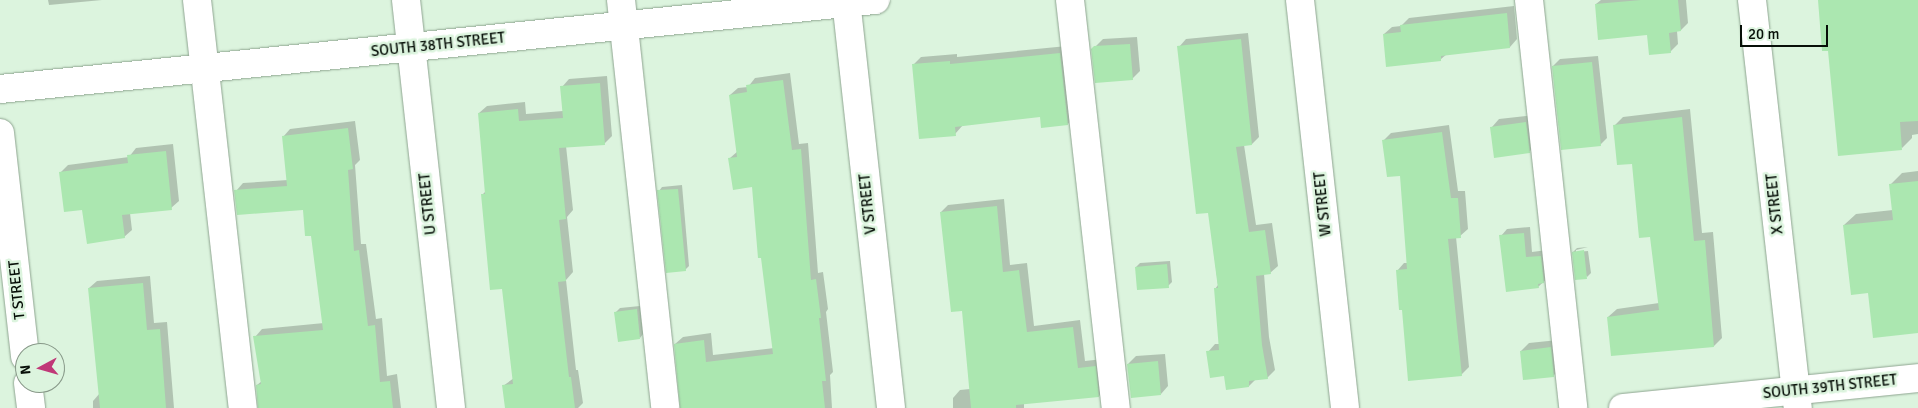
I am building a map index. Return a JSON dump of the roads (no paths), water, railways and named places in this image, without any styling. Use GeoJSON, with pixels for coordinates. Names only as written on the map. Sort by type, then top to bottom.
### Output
{"type":"FeatureCollection","features":[{"type":"Feature","properties":{"kind":"street"},"geometry":{"type":"LineString","coordinates":[[197,0],[243,408]]}},
{"type":"Feature","properties":{"kind":"street","name":"U STREET"},"geometry":{"type":"LineString","coordinates":[[406,0],[451,408]]}},
{"type":"Feature","properties":{"kind":"street","name":"SOUTH 38TH STREET"},"geometry":{"type":"LineString","coordinates":[[0,89],[411,48],[622,13],[875,0]]}},
{"type":"Feature","properties":{"kind":"street"},"geometry":{"type":"LineString","coordinates":[[1070,0],[1116,408]]}},
{"type":"Feature","properties":{"kind":"street","name":"W STREET"},"geometry":{"type":"LineString","coordinates":[[1300,0],[1345,408]]}},
{"type":"Feature","properties":{"kind":"street"},"geometry":{"type":"LineString","coordinates":[[1529,0],[1574,408]]}},
{"type":"Feature","properties":{"kind":"street","name":"X STREET"},"geometry":{"type":"LineString","coordinates":[[1752,0],[1797,399]]}},
{"type":"Feature","properties":{"kind":"street","name":"V STREET"},"geometry":{"type":"LineString","coordinates":[[846,1],[891,408]]}},
{"type":"Feature","properties":{"kind":"street"},"geometry":{"type":"LineString","coordinates":[[622,13],[665,408]]}},
{"type":"Feature","properties":{"kind":"street","name":"T STREET"},"geometry":{"type":"LineString","coordinates":[[0,132],[23,343]]}},
{"type":"Feature","properties":{"kind":"street","name":"SOUTH 39TH STREET"},"geometry":{"type":"LineString","coordinates":[[1624,408],[1797,399],[1918,378]]}},
{"type":"Feature","properties":{"kind":"street"},"geometry":{"type":"LineString","coordinates":[[29,393],[31,408]]}}]}
